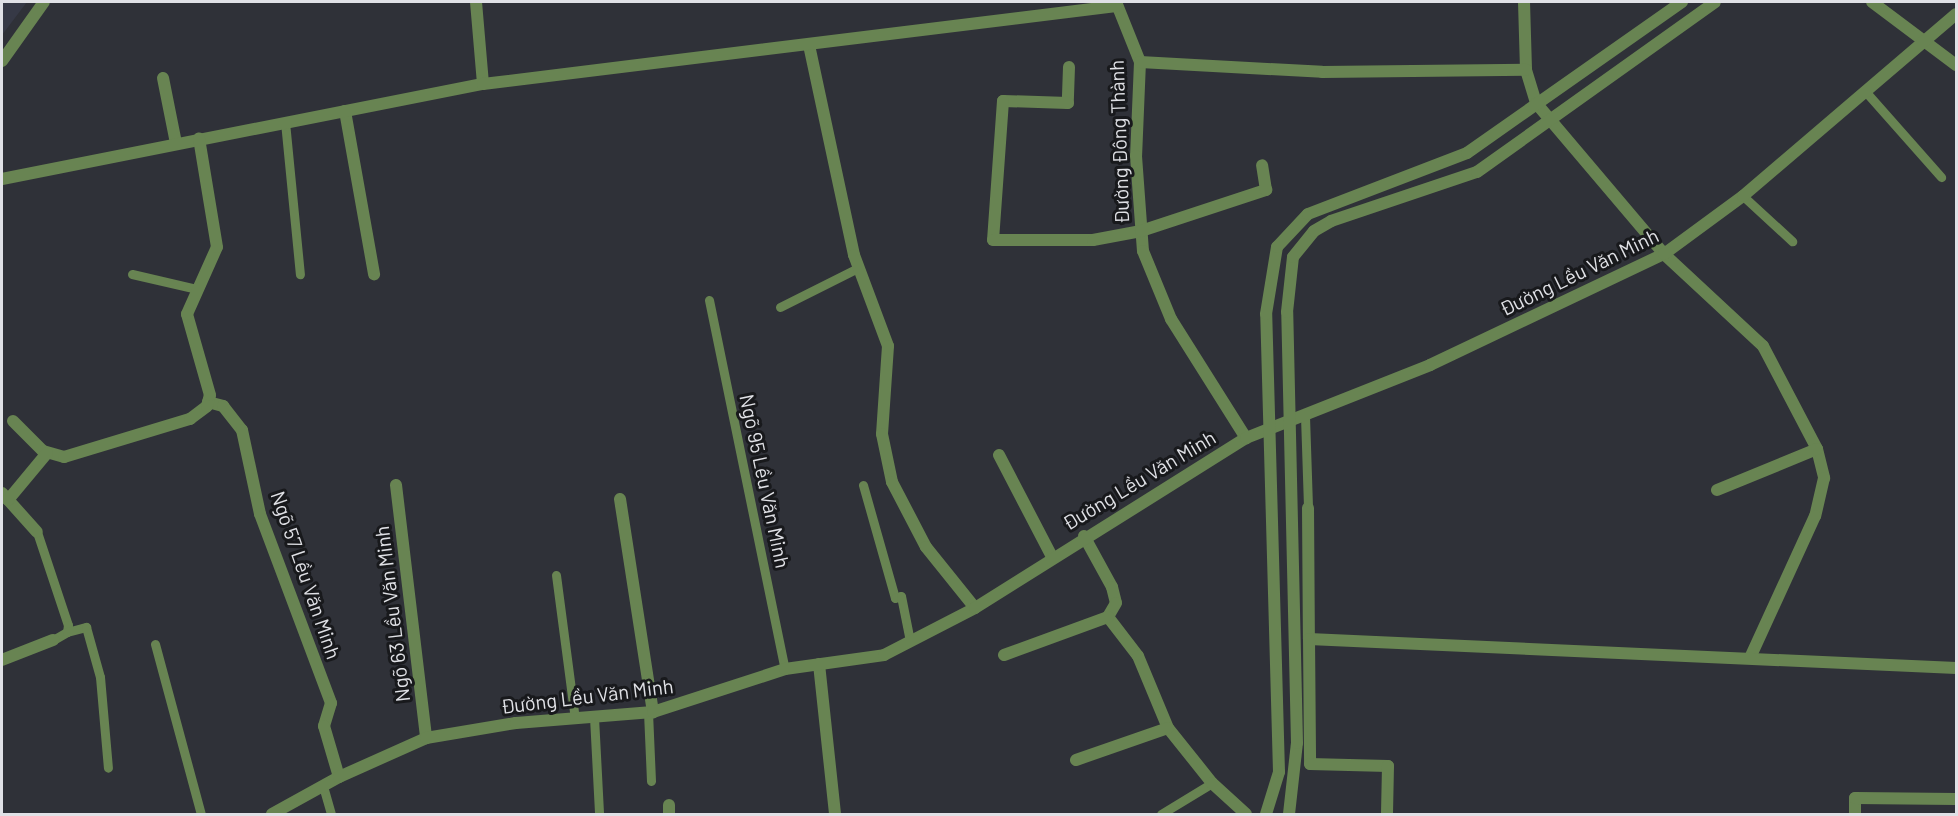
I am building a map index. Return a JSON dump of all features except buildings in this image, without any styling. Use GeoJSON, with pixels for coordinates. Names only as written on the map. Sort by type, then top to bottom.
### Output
{"type":"FeatureCollection","features":[{"type":"Feature","properties":{"kind":"street"},"geometry":{"type":"LineString","coordinates":[[2,60],[44,2]]}},
{"type":"Feature","properties":{"kind":"street"},"geometry":{"type":"LineString","coordinates":[[476,2],[483,84]]}},
{"type":"Feature","properties":{"kind":"street"},"geometry":{"type":"LineString","coordinates":[[1524,2],[1526,70],[1536,103],[1550,123],[1664,254],[1763,346],[1817,449],[1824,478],[1815,516],[1750,658]]}},
{"type":"Feature","properties":{"kind":"street"},"geometry":{"type":"LineString","coordinates":[[1266,814],[1280,771],[1267,430],[1266,289],[1277,246],[1308,214],[1374,188],[1449,163],[1682,2]]}},
{"type":"Feature","properties":{"kind":"street"},"geometry":{"type":"LineString","coordinates":[[1289,814],[1297,743],[1287,286],[1293,257],[1314,231],[1331,221],[1380,207],[1477,172],[1550,123],[1715,2]]}},
{"type":"Feature","properties":{"kind":"street"},"geometry":{"type":"LineString","coordinates":[[1872,2],[1924,45],[1956,65]]}},
{"type":"Feature","properties":{"kind":"street"},"geometry":{"type":"LineString","coordinates":[[2,179],[199,138],[483,84],[809,45],[1116,4]]}},
{"type":"Feature","properties":{"kind":"street","name":"Đường Đông Thành"},"geometry":{"type":"LineString","coordinates":[[1116,4],[1140,62],[1136,156],[1141,231],[1155,289],[1246,438]]}},
{"type":"Feature","properties":{"kind":"street","name":"Đường Lều Văn Minh"},"geometry":{"type":"LineString","coordinates":[[272,814],[339,777],[426,738],[575,718],[650,712],[785,669],[884,655],[975,608],[1084,536],[1246,438],[1430,365],[1664,254],[1743,196],[1865,91],[1924,45],[1956,15]]}},
{"type":"Feature","properties":{"kind":"street"},"geometry":{"type":"LineString","coordinates":[[2,38],[12,46]]}},
{"type":"Feature","properties":{"kind":"street"},"geometry":{"type":"LineString","coordinates":[[809,45],[858,268],[888,346],[882,434],[892,482],[926,547],[975,608]]}},
{"type":"Feature","properties":{"kind":"street"},"geometry":{"type":"LineString","coordinates":[[1140,62],[1355,72],[1526,70]]}},
{"type":"Feature","properties":{"kind":"street"},"geometry":{"type":"LineString","coordinates":[[1069,68],[1068,103],[1003,101],[993,240],[1093,240],[1141,231],[1266,190],[1262,165]]}},
{"type":"Feature","properties":{"kind":"street"},"geometry":{"type":"LineString","coordinates":[[163,78],[176,143]]}},
{"type":"Feature","properties":{"kind":"street"},"geometry":{"type":"LineString","coordinates":[[345,111],[374,274]]}},
{"type":"Feature","properties":{"kind":"street"},"geometry":{"type":"LineString","coordinates":[[13,421],[47,453],[64,457],[190,419],[208,402],[188,332],[187,314],[197,289],[213,266],[217,247],[199,138]]}},
{"type":"Feature","properties":{"kind":"street"},"geometry":{"type":"LineString","coordinates":[[1374,188],[1380,207]]}},
{"type":"Feature","properties":{"kind":"street","name":"Ngõ 57 Lều Văn Minh"},"geometry":{"type":"LineString","coordinates":[[208,402],[223,406],[242,430],[260,514],[331,703],[324,726],[339,777]]}},
{"type":"Feature","properties":{"kind":"street"},"geometry":{"type":"LineString","coordinates":[[1717,490],[1817,449]]}},
{"type":"Feature","properties":{"kind":"street"},"geometry":{"type":"LineString","coordinates":[[37,532],[5,496],[47,453]]}},
{"type":"Feature","properties":{"kind":"street"},"geometry":{"type":"LineString","coordinates":[[999,455],[1052,557]]}},
{"type":"Feature","properties":{"kind":"street","name":"Ngõ 63 Lều Văn Minh"},"geometry":{"type":"LineString","coordinates":[[396,485],[426,738]]}},
{"type":"Feature","properties":{"kind":"street"},"geometry":{"type":"LineString","coordinates":[[620,499],[650,712]]}},
{"type":"Feature","properties":{"kind":"street"},"geometry":{"type":"LineString","coordinates":[[1308,508],[1310,764],[1388,766],[1387,814]]}},
{"type":"Feature","properties":{"kind":"street"},"geometry":{"type":"LineString","coordinates":[[1084,536],[1114,595],[1108,617]]}},
{"type":"Feature","properties":{"kind":"street"},"geometry":{"type":"LineString","coordinates":[[1004,655],[1108,617]]}},
{"type":"Feature","properties":{"kind":"street"},"geometry":{"type":"LineString","coordinates":[[1108,617],[1138,656],[1168,728],[1212,783],[1246,814]]}},
{"type":"Feature","properties":{"kind":"street"},"geometry":{"type":"LineString","coordinates":[[1310,639],[1956,668]]}},
{"type":"Feature","properties":{"kind":"street"},"geometry":{"type":"LineString","coordinates":[[2,660],[53,640]]}},
{"type":"Feature","properties":{"kind":"street"},"geometry":{"type":"LineString","coordinates":[[819,664],[835,814]]}},
{"type":"Feature","properties":{"kind":"street"},"geometry":{"type":"LineString","coordinates":[[1076,760],[1168,728]]}},
{"type":"Feature","properties":{"kind":"street"},"geometry":{"type":"LineString","coordinates":[[1855,814],[1855,798],[1956,799]]}},
{"type":"Feature","properties":{"kind":"lane"},"geometry":{"type":"LineString","coordinates":[[1865,91],[1941,177]]}},
{"type":"Feature","properties":{"kind":"lane"},"geometry":{"type":"LineString","coordinates":[[285,122],[300,274]]}},
{"type":"Feature","properties":{"kind":"lane"},"geometry":{"type":"LineString","coordinates":[[1743,196],[1792,241]]}},
{"type":"Feature","properties":{"kind":"lane"},"geometry":{"type":"LineString","coordinates":[[780,307],[858,268]]}},
{"type":"Feature","properties":{"kind":"lane"},"geometry":{"type":"LineString","coordinates":[[132,274],[197,289]]}},
{"type":"Feature","properties":{"kind":"lane","name":"Ngõ 95 Lều Văn Minh"},"geometry":{"type":"LineString","coordinates":[[709,300],[785,669]]}},
{"type":"Feature","properties":{"kind":"lane"},"geometry":{"type":"LineString","coordinates":[[1305,416],[1308,508]]}},
{"type":"Feature","properties":{"kind":"lane"},"geometry":{"type":"LineString","coordinates":[[863,485],[895,598],[902,596],[910,641]]}},
{"type":"Feature","properties":{"kind":"lane"},"geometry":{"type":"LineString","coordinates":[[37,532],[67,632]]}},
{"type":"Feature","properties":{"kind":"lane"},"geometry":{"type":"LineString","coordinates":[[556,575],[575,718]]}},
{"type":"Feature","properties":{"kind":"lane"},"geometry":{"type":"LineString","coordinates":[[53,640],[67,632],[86,627],[100,677],[108,768]]}},
{"type":"Feature","properties":{"kind":"lane"},"geometry":{"type":"LineString","coordinates":[[155,644],[201,814]]}},
{"type":"Feature","properties":{"kind":"lane"},"geometry":{"type":"LineString","coordinates":[[650,712],[651,781]]}},
{"type":"Feature","properties":{"kind":"lane"},"geometry":{"type":"LineString","coordinates":[[594,717],[599,814]]}},
{"type":"Feature","properties":{"kind":"lane"},"geometry":{"type":"LineString","coordinates":[[1161,814],[1212,783]]}},
{"type":"Feature","properties":{"kind":"lane"},"geometry":{"type":"LineString","coordinates":[[323,786],[331,814]]}},
{"type":"Feature","properties":{"kind":"shaded area"},"geometry":{"type":"Polygon","coordinates":[[[2,2],[27,2],[2,35],[2,2]]]}}]}
